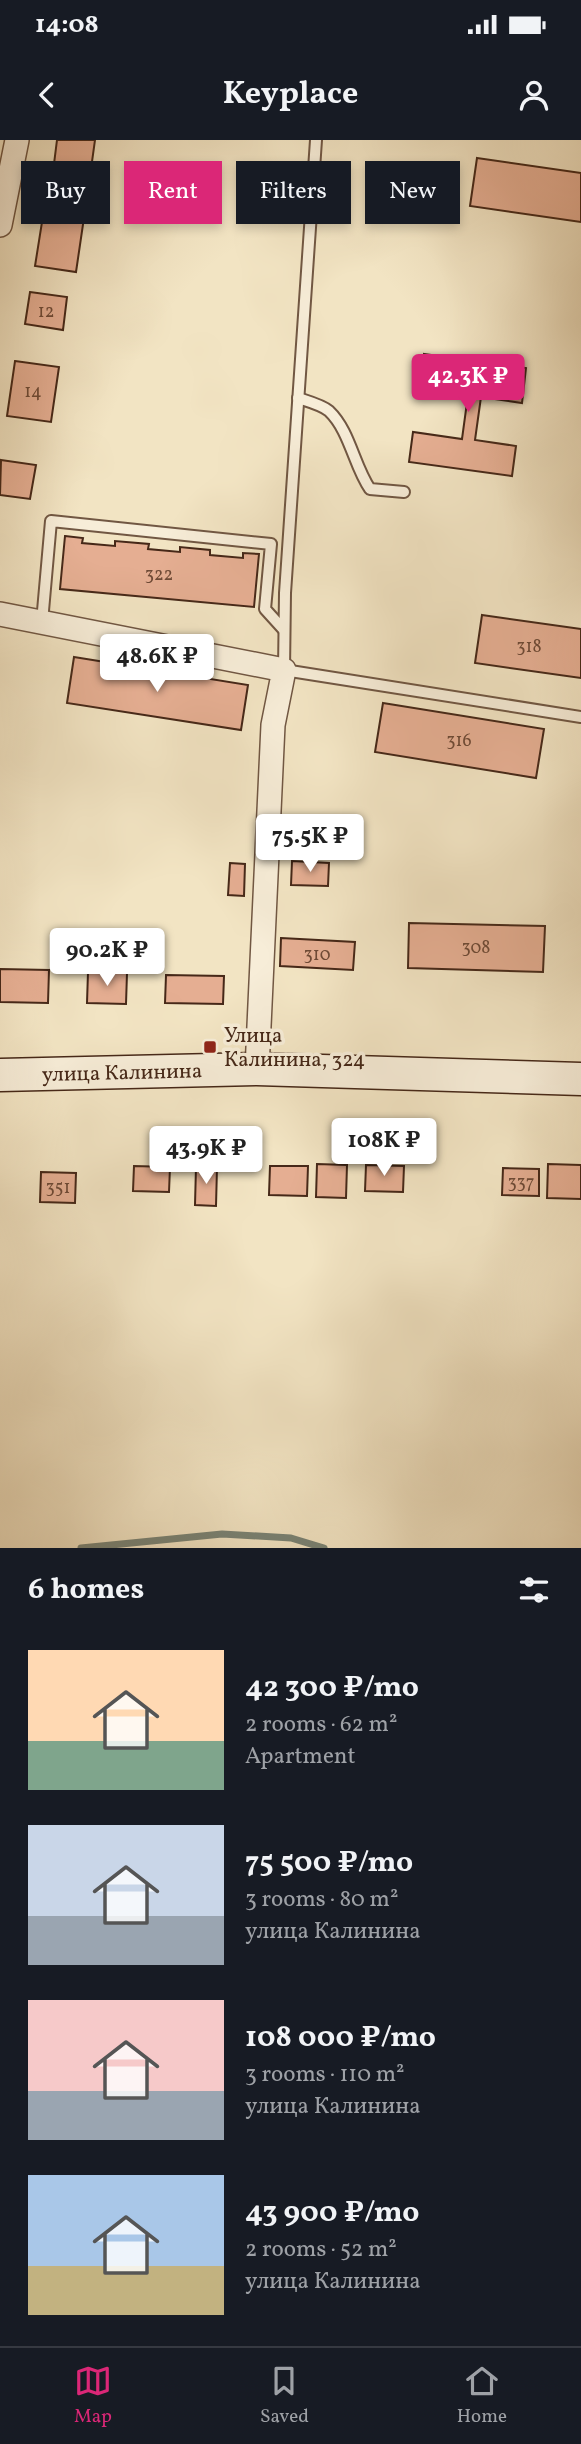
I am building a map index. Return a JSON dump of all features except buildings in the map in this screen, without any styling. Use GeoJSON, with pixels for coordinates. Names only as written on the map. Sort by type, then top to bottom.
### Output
{"type":"FeatureCollection","features":[{"type":"Feature","properties":{"kind":"street"},"geometry":{"type":"LineString","coordinates":[[0,225],[17,140]]}},
{"type":"Feature","properties":{"kind":"street"},"geometry":{"type":"LineString","coordinates":[[0,614],[284,670],[273,725],[257,1069]]}},
{"type":"Feature","properties":{"kind":"street","name":"улица Калинина"},"geometry":{"type":"LineString","coordinates":[[0,1074],[257,1069],[581,1079]]}},
{"type":"Feature","properties":{"kind":"lane"},"geometry":{"type":"LineString","coordinates":[[316,140],[298,398],[284,670],[581,717]]}},
{"type":"Feature","properties":{"kind":"lane"},"geometry":{"type":"LineString","coordinates":[[298,398],[328,410],[339,426],[360,475],[370,489],[404,492]]}},
{"type":"Feature","properties":{"kind":"lane"},"geometry":{"type":"LineString","coordinates":[[42,622],[51,521],[271,544],[265,609],[284,630]]}},
{"type":"Feature","properties":{"kind":"waterway"},"geometry":{"type":"LineString","coordinates":[[81,1548],[222,1534],[291,1538],[324,1548]]}},
{"type":"Feature","properties":{"kind":"place","name":"Улица Калинина, 324"},"geometry":{"type":"Point","coordinates":[210,1047]}}]}
